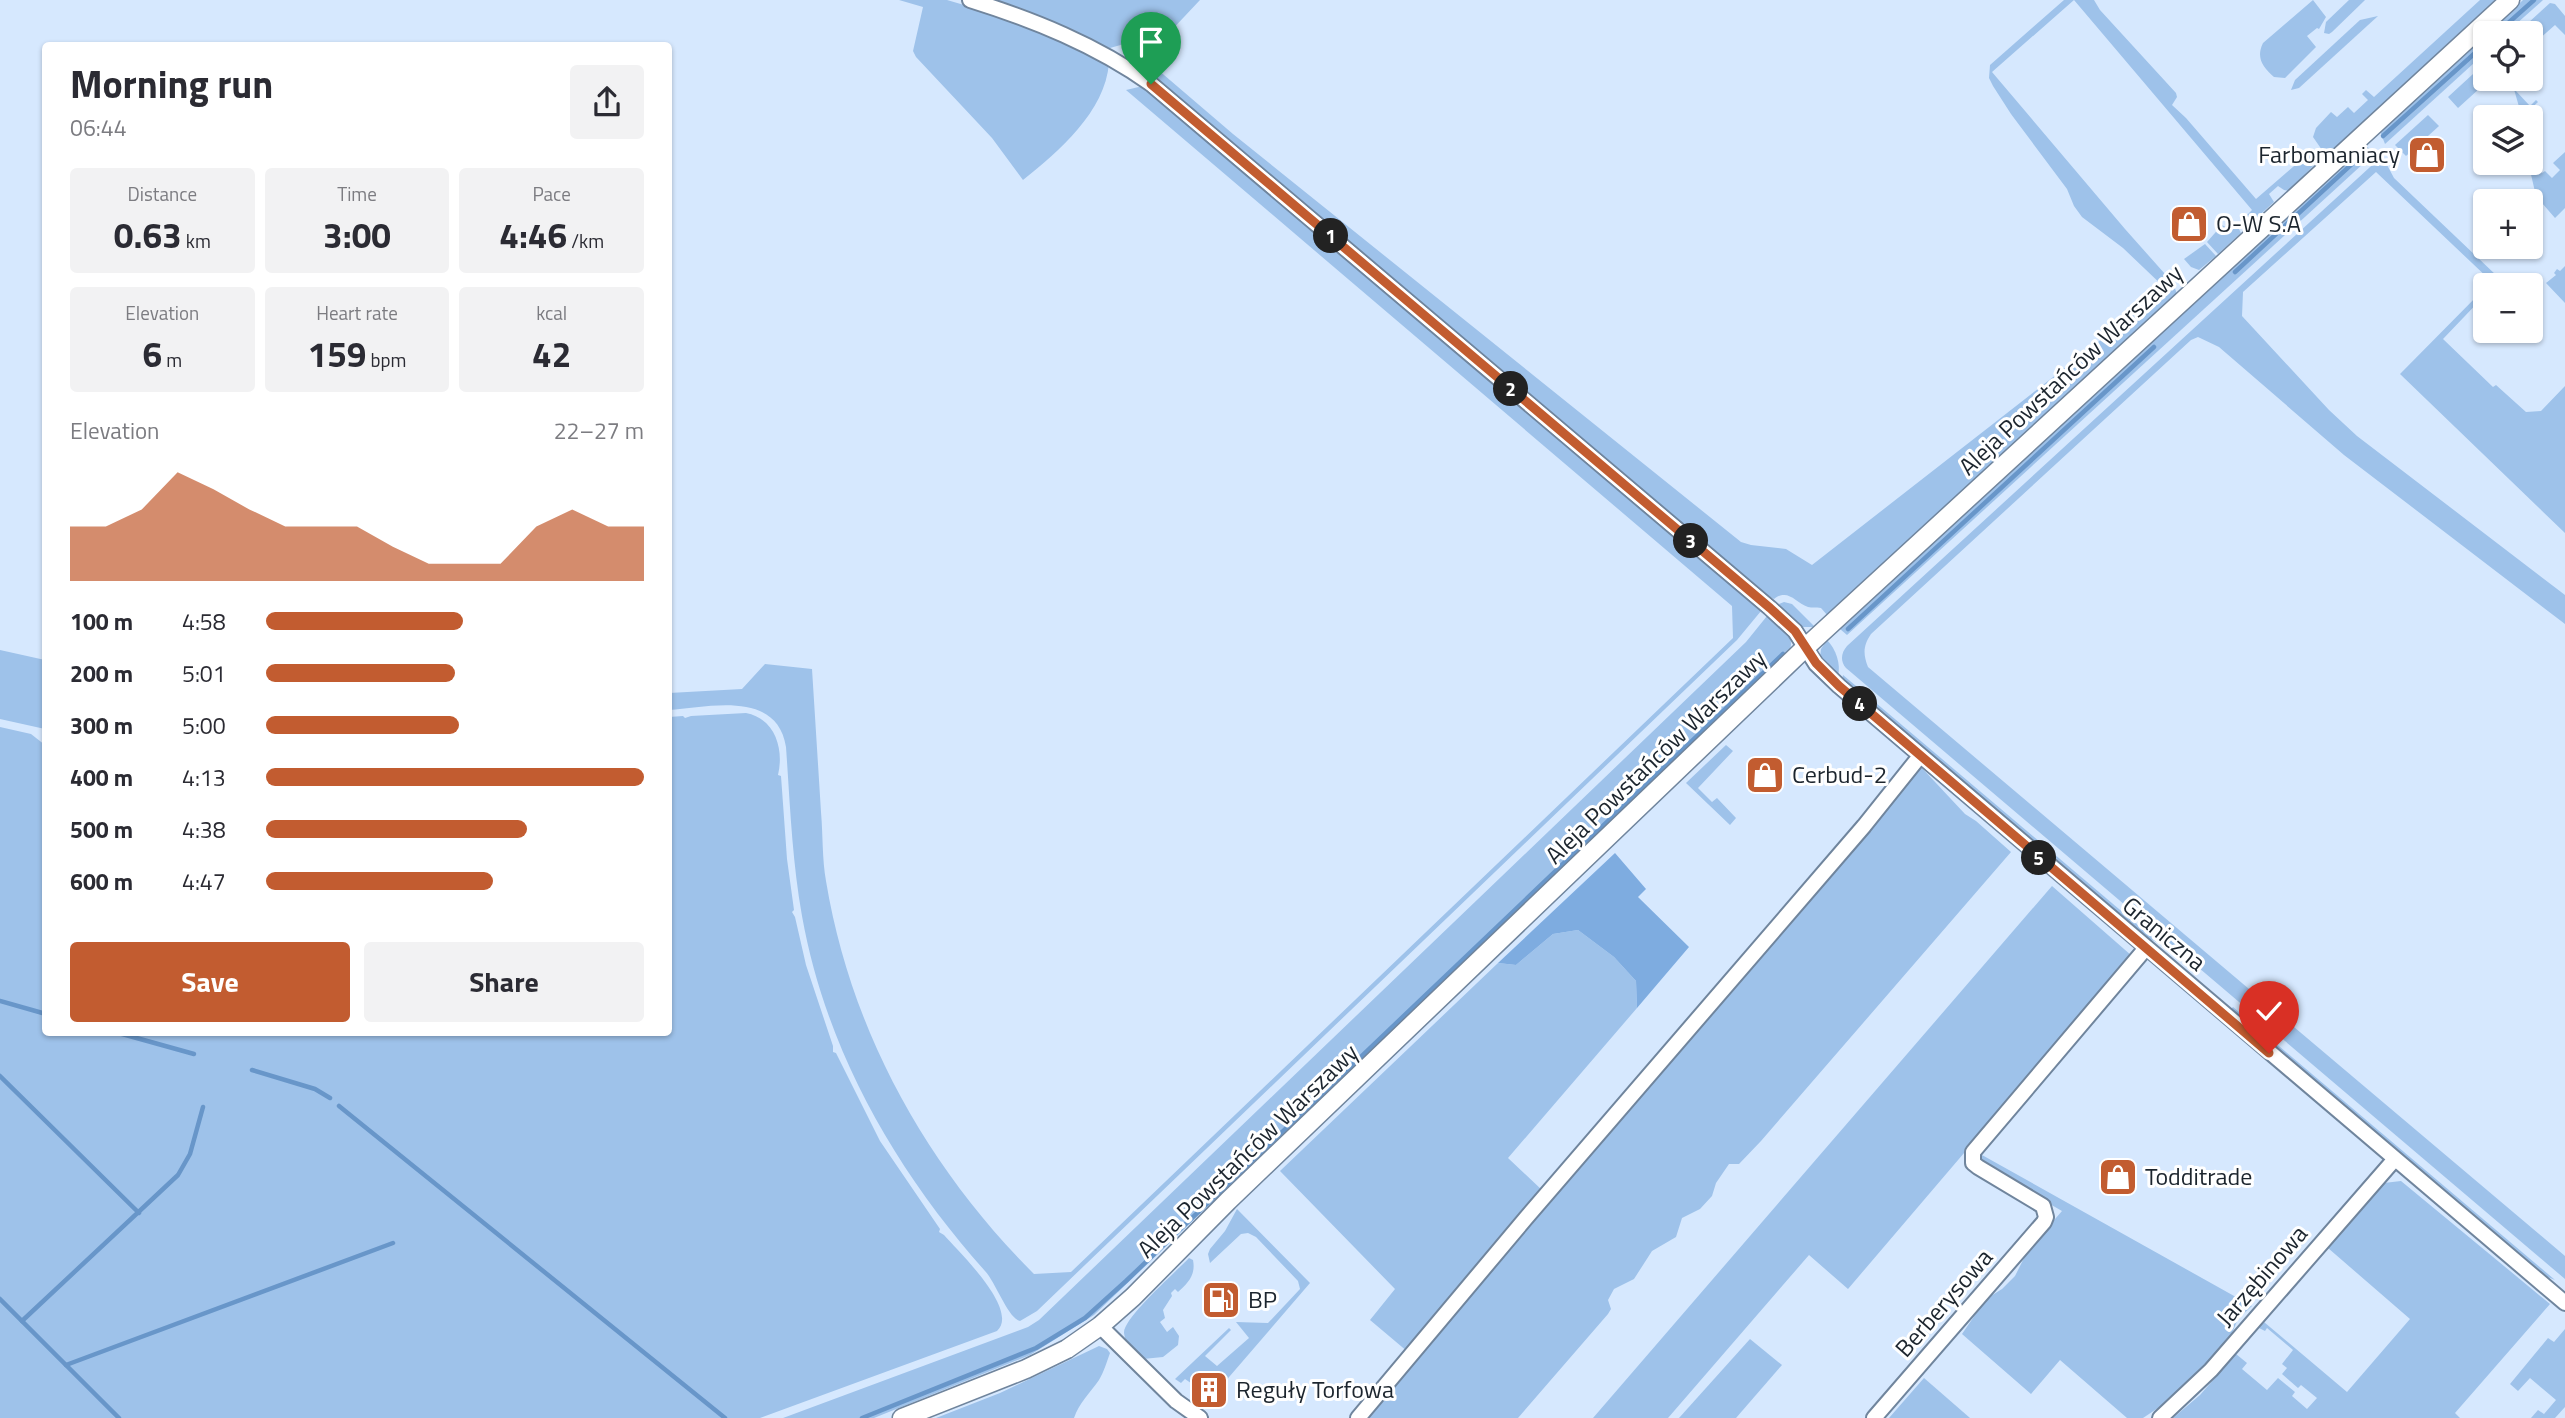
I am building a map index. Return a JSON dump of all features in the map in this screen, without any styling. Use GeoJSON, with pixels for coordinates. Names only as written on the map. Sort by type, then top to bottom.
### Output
{"type":"FeatureCollection","features":[{"type":"Feature","properties":{"kind":"street","name":"Graniczna"},"geometry":{"type":"LineString","coordinates":[[970,0],[1064,34],[1125,66],[1151,84],[1770,608],[1795,631],[1816,663],[1839,686],[2565,1303]]}},
{"type":"Feature","properties":{"kind":"street","name":"Aleja Powstańców Warszawy"},"geometry":{"type":"LineString","coordinates":[[902,1418],[1054,1356],[1100,1326],[1133,1297],[1228,1201],[1806,647],[2510,0]]}},
{"type":"Feature","properties":{"kind":"street"},"geometry":{"type":"LineString","coordinates":[[1358,1418],[1526,1218],[1871,818],[1920,756]]}},
{"type":"Feature","properties":{"kind":"street","name":"Berberysowa"},"geometry":{"type":"LineString","coordinates":[[1874,1418],[2046,1217],[2043,1206],[1973,1163],[1974,1150],[2146,948]]}},
{"type":"Feature","properties":{"kind":"street","name":"Jarzębinowa"},"geometry":{"type":"LineString","coordinates":[[2160,1418],[2211,1370],[2394,1160]]}},
{"type":"Feature","properties":{"kind":"street"},"geometry":{"type":"LineString","coordinates":[[1100,1326],[1176,1401],[1200,1418]]}},
{"type":"Feature","properties":{"kind":"shaded area"},"geometry":{"type":"Polygon","coordinates":[[[899,0],[947,0],[1065,41],[1109,63],[1099,98],[1078,129],[1023,180],[992,138],[916,57],[913,51],[923,7],[899,0]]]}},
{"type":"Feature","properties":{"kind":"shaded area"},"geometry":{"type":"Polygon","coordinates":[[[990,0],[1200,0],[1152,51],[1150,63],[1233,134],[1741,542],[1786,549],[1812,565],[2166,289],[2123,248],[2082,217],[2067,189],[2011,114],[1989,78],[1990,65],[2064,0],[2074,0],[1992,72],[2173,283],[2177,294],[1828,616],[1821,608],[1808,607],[1787,595],[1774,599],[1766,595],[1142,67],[1136,53],[1124,44],[1105,47],[1069,30],[990,0]]]}},
{"type":"Feature","properties":{"kind":"shaded area"},"geometry":{"type":"Polygon","coordinates":[[[2074,0],[2094,0],[2100,10],[2176,93],[2177,97],[2172,105],[2256,199],[2309,153],[2316,163],[2289,191],[2278,186],[2269,194],[2274,202],[2253,221],[2246,216],[2252,210],[2074,0]]]}},
{"type":"Feature","properties":{"kind":"shaded area"},"geometry":{"type":"Polygon","coordinates":[[[2313,0],[2326,17],[2319,29],[2307,36],[2316,47],[2285,78],[2274,77],[2261,61],[2263,43],[2313,0]]]}},
{"type":"Feature","properties":{"kind":"shaded area"},"geometry":{"type":"Polygon","coordinates":[[[2349,0],[2365,0],[2332,32],[2324,33],[2326,22],[2349,0]]]}},
{"type":"Feature","properties":{"kind":"shaded area"},"geometry":{"type":"Polygon","coordinates":[[[2480,0],[2495,0],[2329,153],[2322,150],[2313,137],[2316,128],[2331,112],[2337,117],[2348,107],[2354,113],[2368,100],[2362,94],[2366,90],[2374,97],[2480,0]]]}},
{"type":"Feature","properties":{"kind":"shaded area"},"geometry":{"type":"Polygon","coordinates":[[[2523,0],[2543,0],[2519,21],[2500,21],[2523,0]]]}},
{"type":"Feature","properties":{"kind":"shaded area"},"geometry":{"type":"Polygon","coordinates":[[[2550,3],[2555,4],[2565,16],[2565,35],[2555,25],[2543,36],[2543,21],[2530,21],[2550,3]]]}},
{"type":"Feature","properties":{"kind":"shaded area"},"geometry":{"type":"Polygon","coordinates":[[[2378,16],[2299,88],[2291,90],[2295,80],[2360,20],[2378,16]]]}},
{"type":"Feature","properties":{"kind":"shaded area"},"geometry":{"type":"Polygon","coordinates":[[[2473,46],[2473,64],[2385,144],[2380,131],[2473,46]]]}},
{"type":"Feature","properties":{"kind":"shaded area"},"geometry":{"type":"Polygon","coordinates":[[[2473,74],[2473,91],[2477,91],[2458,108],[2448,97],[2473,74]]]}},
{"type":"Feature","properties":{"kind":"shaded area"},"geometry":{"type":"Polygon","coordinates":[[[1143,86],[1761,608],[1761,611],[1737,640],[1037,1311],[1020,1321],[1011,1314],[989,1276],[952,1232],[894,1150],[847,1061],[813,966],[802,916],[786,747],[780,729],[770,717],[756,709],[740,706],[672,710],[672,693],[742,689],[765,664],[812,669],[825,873],[838,937],[854,991],[899,1094],[928,1142],[995,1233],[1034,1274],[1071,1272],[1733,638],[1732,606],[1126,90],[1143,86]]]}},
{"type":"Feature","properties":{"kind":"shaded area"},"geometry":{"type":"Polygon","coordinates":[[[2514,91],[2529,105],[2519,105],[2514,91]]]}},
{"type":"Feature","properties":{"kind":"shaded area"},"geometry":{"type":"Polygon","coordinates":[[[2428,115],[2439,126],[2406,156],[2395,145],[2428,115]]]}},
{"type":"Feature","properties":{"kind":"shaded area"},"geometry":{"type":"Polygon","coordinates":[[[2367,147],[2376,152],[1847,635],[1840,629],[2361,148],[2367,147]]]}},
{"type":"Feature","properties":{"kind":"shaded area"},"geometry":{"type":"Polygon","coordinates":[[[2565,152],[2565,208],[2555,218],[2543,204],[2543,189],[2534,189],[2531,175],[2543,175],[2545,171],[2552,178],[2560,170],[2553,163],[2565,152]]]}},
{"type":"Feature","properties":{"kind":"shaded area"},"geometry":{"type":"Polygon","coordinates":[[[2381,157],[2394,178],[2473,253],[2473,259],[2479,259],[2494,273],[2483,273],[2376,172],[2243,292],[2242,316],[2329,410],[2357,436],[2565,595],[2565,624],[2344,455],[2219,347],[2198,337],[2191,340],[1871,634],[1865,646],[1865,658],[1868,667],[2565,1256],[2565,1279],[1846,668],[1842,654],[1847,646],[2381,157]]]}},
{"type":"Feature","properties":{"kind":"shaded area"},"geometry":{"type":"Polygon","coordinates":[[[2222,225],[2231,230],[2237,225],[2241,233],[2218,254],[2207,242],[2222,225]]]}},
{"type":"Feature","properties":{"kind":"shaded area"},"geometry":{"type":"Polygon","coordinates":[[[2205,244],[2216,256],[2199,270],[2191,267],[2184,259],[2205,244]]]}},
{"type":"Feature","properties":{"kind":"shaded area"},"geometry":{"type":"Polygon","coordinates":[[[2565,266],[2565,303],[2546,283],[2556,275],[2554,273],[2557,269],[2560,271],[2565,266]]]}},
{"type":"Feature","properties":{"kind":"shaded area"},"geometry":{"type":"Polygon","coordinates":[[[2473,300],[2473,308],[2443,339],[2493,387],[2496,385],[2526,412],[2541,411],[2565,386],[2565,533],[2400,374],[2473,300]]]}},
{"type":"Feature","properties":{"kind":"shaded area"},"geometry":{"type":"Polygon","coordinates":[[[1779,604],[1792,604],[1815,627],[1801,627],[1779,608],[1779,604]]]}},
{"type":"Feature","properties":{"kind":"shaded area"},"geometry":{"type":"Polygon","coordinates":[[[1767,616],[1781,625],[1788,634],[1790,650],[1094,1315],[1030,1355],[874,1418],[783,1418],[1028,1327],[1039,1320],[1746,642],[1767,616]]]}},
{"type":"Feature","properties":{"kind":"shaded area"},"geometry":{"type":"Polygon","coordinates":[[[1827,640],[1837,657],[1838,676],[1820,658],[1821,649],[1827,640]]]}},
{"type":"Feature","properties":{"kind":"shaded area"},"geometry":{"type":"Polygon","coordinates":[[[0,650],[42,659],[42,728],[0,719],[0,650]]]}},
{"type":"Feature","properties":{"kind":"shaded area"},"geometry":{"type":"Polygon","coordinates":[[[1843,675],[2159,943],[2143,936],[1842,680],[1843,675]]]}},
{"type":"Feature","properties":{"kind":"shaded area"},"geometry":{"type":"Polygon","coordinates":[[[746,713],[764,722],[776,737],[780,756],[778,775],[781,776],[794,910],[792,912],[833,1052],[836,1053],[880,1141],[940,1229],[939,1232],[973,1267],[994,1296],[1001,1310],[1002,1322],[997,1331],[760,1418],[0,1418],[0,727],[31,734],[42,743],[42,1036],[672,1036],[672,717],[746,713]]]}},
{"type":"Feature","properties":{"kind":"shaded area"},"geometry":{"type":"Polygon","coordinates":[[[1726,745],[1733,751],[1698,788],[1712,802],[1717,798],[1736,818],[1730,825],[1686,783],[1726,745]]]}},
{"type":"Feature","properties":{"kind":"shaded area"},"geometry":{"type":"Polygon","coordinates":[[[1921,767],[1965,814],[2011,852],[1761,1141],[1739,1164],[1729,1164],[1716,1183],[1712,1196],[1700,1209],[1682,1218],[1676,1237],[1652,1251],[1634,1279],[1614,1289],[1608,1300],[1611,1309],[1608,1314],[1518,1418],[1363,1418],[1916,768],[1921,767]]]}},
{"type":"Feature","properties":{"kind":"shaded area"},"geometry":{"type":"Polygon","coordinates":[[[1615,853],[1646,889],[1638,897],[1689,947],[1637,1008],[1636,981],[1614,957],[1578,930],[1553,934],[1516,965],[1498,963],[1615,853]]]}},
{"type":"Feature","properties":{"kind":"shaded area"},"geometry":{"type":"Polygon","coordinates":[[[2052,886],[2132,956],[1848,1289],[1809,1255],[1668,1418],[1593,1418],[2052,886]]]}},
{"type":"Feature","properties":{"kind":"shaded area"},"geometry":{"type":"Polygon","coordinates":[[[1578,930],[1614,957],[1636,981],[1637,1008],[1508,1158],[1543,1191],[1408,1352],[1370,1320],[1395,1289],[1280,1171],[1498,963],[1516,965],[1553,934],[1578,930]]]}},
{"type":"Feature","properties":{"kind":"shaded area"},"geometry":{"type":"Polygon","coordinates":[[[2233,1007],[2555,1280],[2543,1275],[2229,1011],[2233,1007]]]}},
{"type":"Feature","properties":{"kind":"shaded area"},"geometry":{"type":"Polygon","coordinates":[[[1981,1150],[1982,1155],[2252,1306],[2238,1319],[2229,1340],[2170,1400],[2143,1418],[2127,1418],[2060,1360],[2031,1394],[1962,1334],[1986,1299],[2002,1289],[2015,1276],[2028,1250],[2062,1211],[1981,1159],[1981,1150]]]}},
{"type":"Feature","properties":{"kind":"shaded area"},"geometry":{"type":"Polygon","coordinates":[[[2401,1181],[2550,1304],[2455,1413],[2460,1418],[2173,1418],[2200,1395],[2236,1354],[2247,1363],[2242,1369],[2267,1390],[2278,1378],[2295,1392],[2292,1396],[2307,1409],[2317,1398],[2301,1385],[2298,1388],[2282,1374],[2287,1368],[2282,1364],[2293,1350],[2267,1328],[2265,1331],[2259,1328],[2264,1322],[2347,1392],[2410,1319],[2328,1248],[2384,1183],[2401,1181]]]}},
{"type":"Feature","properties":{"kind":"shaded area"},"geometry":{"type":"Polygon","coordinates":[[[1237,1209],[1310,1283],[1217,1391],[1208,1386],[1204,1391],[1212,1397],[1209,1400],[1199,1394],[1201,1390],[1185,1379],[1181,1383],[1175,1379],[1229,1328],[1231,1330],[1205,1356],[1217,1366],[1249,1338],[1236,1322],[1268,1323],[1300,1289],[1298,1281],[1256,1237],[1248,1233],[1241,1234],[1210,1263],[1210,1249],[1225,1231],[1237,1209]]]}},
{"type":"Feature","properties":{"kind":"shaded area"},"geometry":{"type":"Polygon","coordinates":[[[1189,1258],[1194,1265],[1192,1274],[1178,1292],[1175,1289],[1171,1293],[1172,1296],[1163,1310],[1165,1318],[1160,1322],[1167,1332],[1173,1327],[1179,1336],[1178,1345],[1163,1357],[1143,1359],[1126,1341],[1126,1326],[1141,1306],[1189,1258]]]}},
{"type":"Feature","properties":{"kind":"shaded area"},"geometry":{"type":"Polygon","coordinates":[[[2565,1329],[2565,1407],[2555,1418],[2531,1418],[2538,1410],[2544,1414],[2556,1400],[2530,1378],[2518,1391],[2510,1384],[2548,1338],[2554,1342],[2565,1329]]]}},
{"type":"Feature","properties":{"kind":"shaded area"},"geometry":{"type":"Polygon","coordinates":[[[1750,1339],[1782,1365],[1736,1418],[1679,1418],[1750,1339]]]}},
{"type":"Feature","properties":{"kind":"shaded area"},"geometry":{"type":"Polygon","coordinates":[[[1099,1346],[1110,1353],[1101,1377],[1074,1418],[936,1418],[1000,1393],[1099,1346]]]}},
{"type":"Feature","properties":{"kind":"shaded area"},"geometry":{"type":"Polygon","coordinates":[[[1924,1378],[1970,1418],[1889,1418],[1924,1378]]]}},
{"type":"Feature","properties":{"kind":"waterway"},"geometry":{"type":"LineString","coordinates":[[2510,21],[2534,0]]}},
{"type":"Feature","properties":{"kind":"waterway"},"geometry":{"type":"LineString","coordinates":[[2383,136],[2473,55]]}},
{"type":"Feature","properties":{"kind":"waterway"},"geometry":{"type":"LineString","coordinates":[[2235,272],[2367,150]]}},
{"type":"Feature","properties":{"kind":"waterway"},"geometry":{"type":"LineString","coordinates":[[1848,629],[2154,347]]}},
{"type":"Feature","properties":{"kind":"waterway"},"geometry":{"type":"LineString","coordinates":[[862,1418],[1036,1348],[1085,1318],[1783,654]]}},
{"type":"Feature","properties":{"kind":"waterway"},"geometry":{"type":"LineString","coordinates":[[0,1001],[42,1013]]}},
{"type":"Feature","properties":{"kind":"waterway"},"geometry":{"type":"LineString","coordinates":[[129,1036],[194,1054]]}},
{"type":"Feature","properties":{"kind":"waterway"},"geometry":{"type":"LineString","coordinates":[[252,1070],[315,1089],[330,1098]]}},
{"type":"Feature","properties":{"kind":"waterway"},"geometry":{"type":"LineString","coordinates":[[0,1076],[139,1213]]}},
{"type":"Feature","properties":{"kind":"waterway"},"geometry":{"type":"LineString","coordinates":[[339,1106],[725,1418]]}},
{"type":"Feature","properties":{"kind":"waterway"},"geometry":{"type":"LineString","coordinates":[[22,1321],[178,1175],[190,1154],[203,1107]]}},
{"type":"Feature","properties":{"kind":"waterway"},"geometry":{"type":"LineString","coordinates":[[66,1365],[393,1243]]}},
{"type":"Feature","properties":{"kind":"waterway"},"geometry":{"type":"LineString","coordinates":[[0,1299],[119,1418]]}},
{"type":"Feature","properties":{"kind":"place","name":"Farbomaniacy"},"geometry":{"type":"Point","coordinates":[2427,155]}},
{"type":"Feature","properties":{"kind":"place","name":"O-W S.A"},"geometry":{"type":"Point","coordinates":[2189,224]}},
{"type":"Feature","properties":{"kind":"place","name":"Cerbud-2"},"geometry":{"type":"Point","coordinates":[1765,775]}},
{"type":"Feature","properties":{"kind":"place","name":"Todditrade"},"geometry":{"type":"Point","coordinates":[2118,1177]}},
{"type":"Feature","properties":{"kind":"place","name":"BP"},"geometry":{"type":"Point","coordinates":[1221,1300]}},
{"type":"Feature","properties":{"kind":"place","name":"Reguły Torfowa"},"geometry":{"type":"Point","coordinates":[1209,1390]}},
{"type":"Feature","properties":{"kind":"route"},"geometry":{"type":"LineString","coordinates":[[1151,84],[1770,608],[1795,631],[1816,663],[1839,686],[2269,1053]]}}]}
